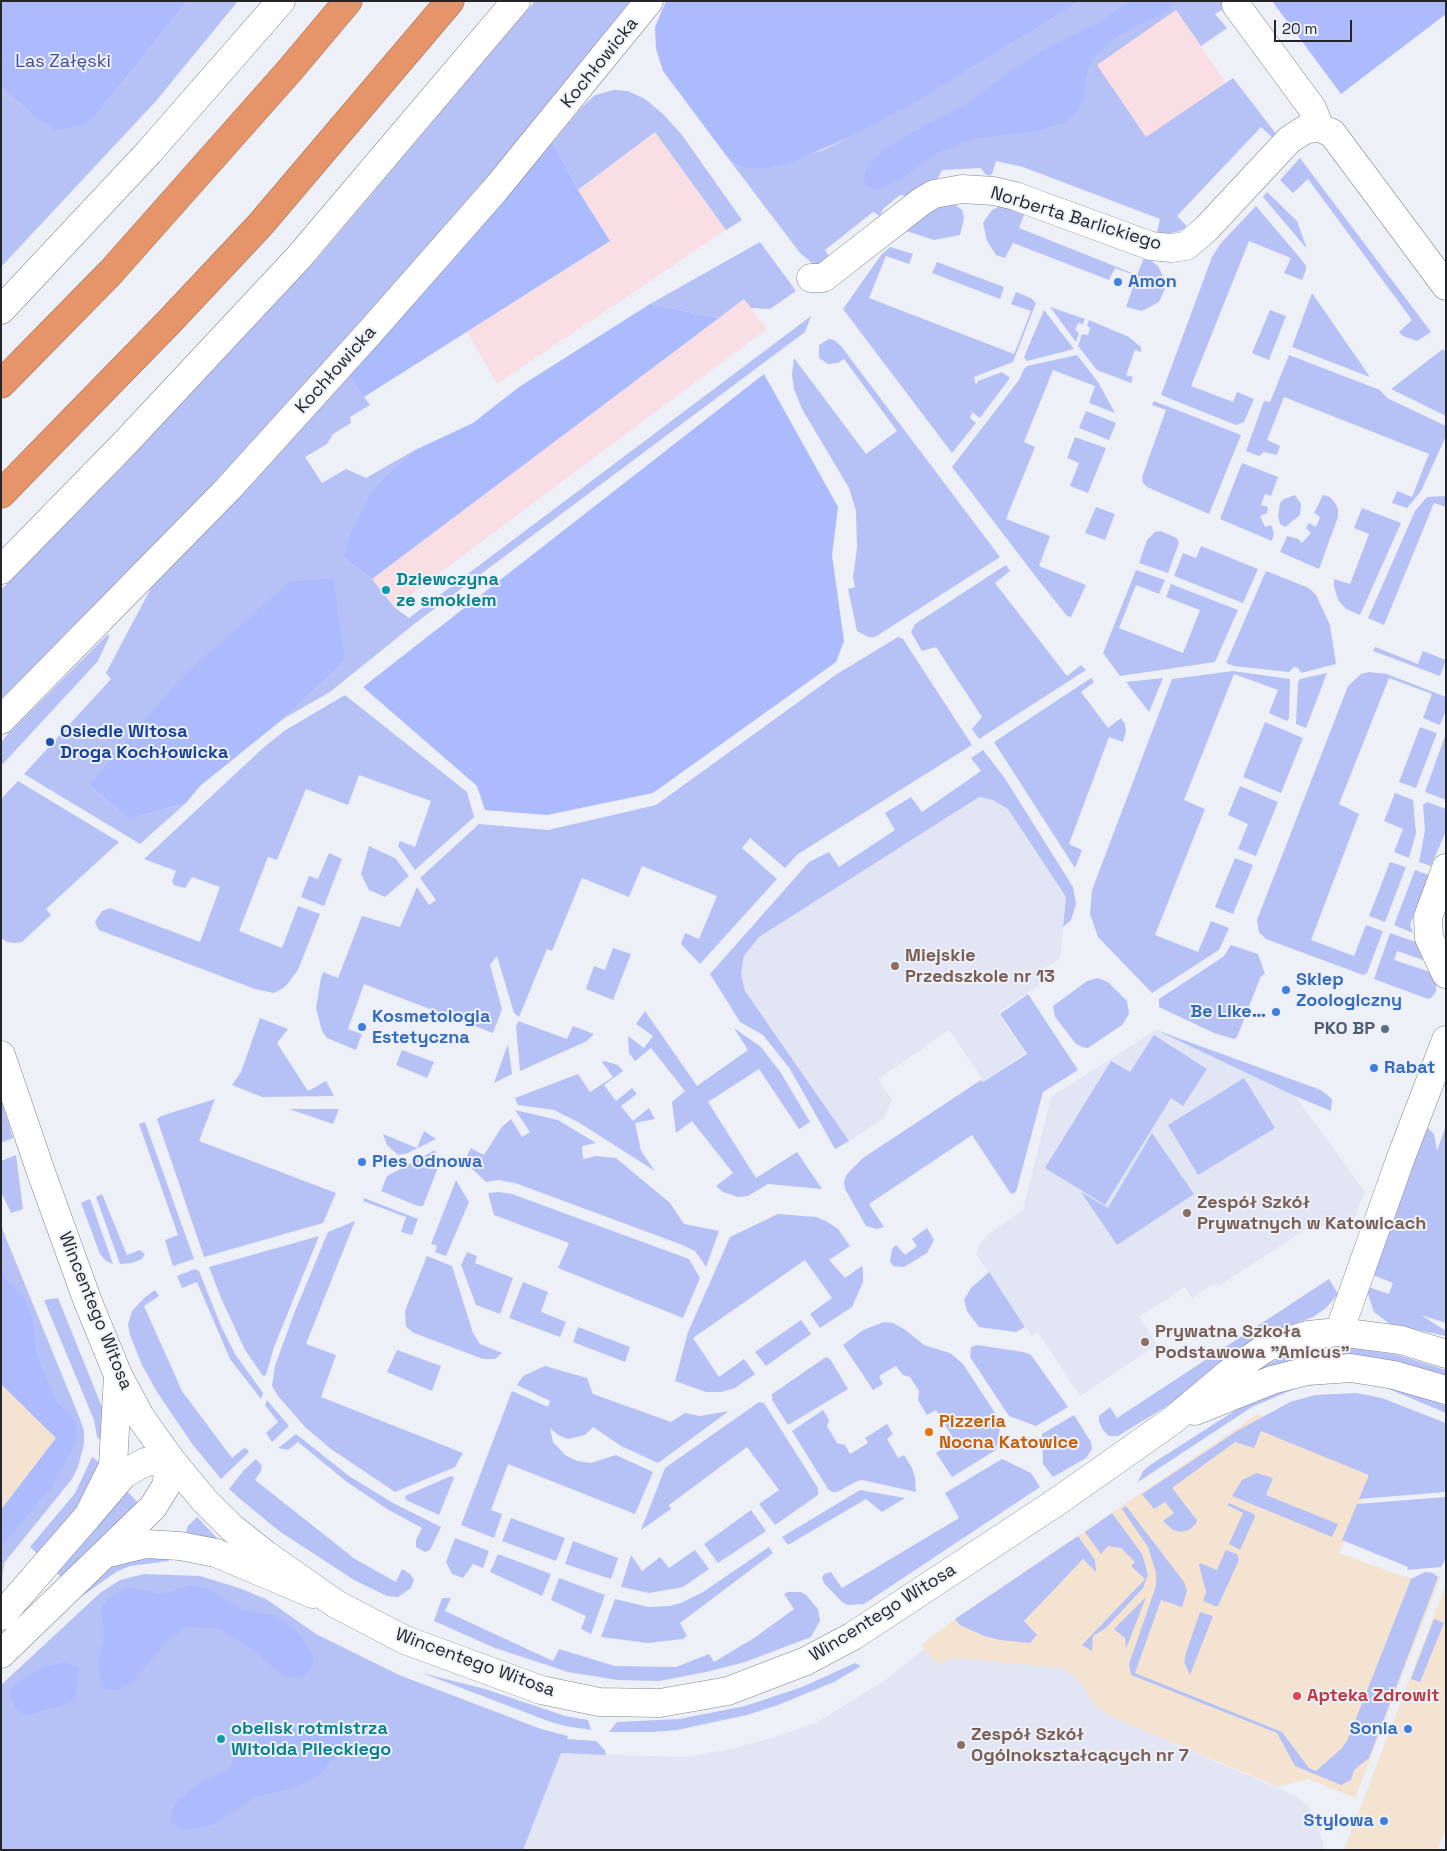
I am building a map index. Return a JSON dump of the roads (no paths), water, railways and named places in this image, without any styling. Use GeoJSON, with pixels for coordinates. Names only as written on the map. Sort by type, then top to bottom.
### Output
{"type":"FeatureCollection","features":[{"type":"Feature","properties":{"kind":"highway"},"geometry":{"type":"LineString","coordinates":[[1,384],[111,272],[290,70],[348,1]]}},
{"type":"Feature","properties":{"kind":"highway"},"geometry":{"type":"LineString","coordinates":[[1,494],[168,323],[260,224],[450,1]]}},
{"type":"Feature","properties":{"kind":"street"},"geometry":{"type":"LineString","coordinates":[[1,310],[149,152],[281,1]]}},
{"type":"Feature","properties":{"kind":"street"},"geometry":{"type":"LineString","coordinates":[[1,570],[193,371],[299,256],[516,1]]}},
{"type":"Feature","properties":{"kind":"street","name":"Kochłowicka"},"geometry":{"type":"LineString","coordinates":[[1,720],[228,489],[365,338],[496,190],[649,1]]}},
{"type":"Feature","properties":{"kind":"street"},"geometry":{"type":"LineString","coordinates":[[1236,5],[1312,108],[1320,128],[1332,133],[1446,286]]}},
{"type":"Feature","properties":{"kind":"street","name":"Norberta Barlickiego"},"geometry":{"type":"LineString","coordinates":[[811,278],[823,278],[922,201],[934,194],[962,189],[994,191],[1015,196],[1151,246],[1171,248],[1186,246],[1206,228],[1289,140],[1306,130],[1320,128]]}},
{"type":"Feature","properties":{"kind":"street"},"geometry":{"type":"LineString","coordinates":[[1446,868],[1428,917],[1429,938],[1446,974]]}},
{"type":"Feature","properties":{"kind":"street"},"geometry":{"type":"LineString","coordinates":[[1339,1332],[1400,1160],[1446,1040]]}},
{"type":"Feature","properties":{"kind":"street","name":"Wincentego Witosa"},"geometry":{"type":"LineString","coordinates":[[1,1055],[88,1302],[118,1375],[141,1418],[171,1460],[204,1500],[232,1528],[265,1554],[336,1604],[405,1640],[541,1690],[599,1702],[651,1703],[728,1691],[806,1661],[853,1636],[1058,1501],[1173,1420],[1229,1374],[1267,1347],[1308,1335],[1339,1332],[1401,1340],[1446,1354]]}},
{"type":"Feature","properties":{"kind":"street","name":"Wincentego Witosa"},"geometry":{"type":"LineString","coordinates":[[1173,1420],[1272,1380],[1307,1371],[1351,1368],[1394,1375],[1446,1390]]}},
{"type":"Feature","properties":{"kind":"street"},"geometry":{"type":"LineString","coordinates":[[88,1516],[113,1466],[118,1375]]}},
{"type":"Feature","properties":{"kind":"street"},"geometry":{"type":"LineString","coordinates":[[1,1616],[124,1474],[146,1462],[171,1460],[166,1486],[153,1507],[108,1553],[1,1654]]}},
{"type":"Feature","properties":{"kind":"street"},"geometry":{"type":"LineString","coordinates":[[108,1553],[146,1544],[180,1546],[216,1553],[336,1604]]}},
{"type":"Feature","properties":{"kind":"place","name":"Amon"},"geometry":{"type":"Point","coordinates":[1118,282]}},
{"type":"Feature","properties":{"kind":"place","name":"Dziewczyna ze smokiem"},"geometry":{"type":"Point","coordinates":[386,590]}},
{"type":"Feature","properties":{"kind":"place","name":"Osiedle Witosa Droga Kochłowicka"},"geometry":{"type":"Point","coordinates":[50,742]}},
{"type":"Feature","properties":{"kind":"place","name":"Miejskie Przedszkole nr 13"},"geometry":{"type":"Point","coordinates":[895,966]}},
{"type":"Feature","properties":{"kind":"place","name":"Sklep Zoologiczny"},"geometry":{"type":"Point","coordinates":[1286,990]}},
{"type":"Feature","properties":{"kind":"place","name":"Be Like…"},"geometry":{"type":"Point","coordinates":[1276,1012]}},
{"type":"Feature","properties":{"kind":"place","name":"Kosmetologia Estetyczna"},"geometry":{"type":"Point","coordinates":[362,1027]}},
{"type":"Feature","properties":{"kind":"place","name":"PKO BP"},"geometry":{"type":"Point","coordinates":[1385,1029]}},
{"type":"Feature","properties":{"kind":"place","name":"Rabat"},"geometry":{"type":"Point","coordinates":[1374,1068]}},
{"type":"Feature","properties":{"kind":"place","name":"Pies Odnowa"},"geometry":{"type":"Point","coordinates":[362,1162]}},
{"type":"Feature","properties":{"kind":"place","name":"Zespół Szkół Prywatnych w Katowicach"},"geometry":{"type":"Point","coordinates":[1187,1213]}},
{"type":"Feature","properties":{"kind":"place","name":"Prywatna Szkoła Podstawowa \"Amicus\""},"geometry":{"type":"Point","coordinates":[1145,1342]}},
{"type":"Feature","properties":{"kind":"place","name":"Pizzeria Nocna Katowice"},"geometry":{"type":"Point","coordinates":[929,1432]}},
{"type":"Feature","properties":{"kind":"place","name":"Apteka Zdrowit"},"geometry":{"type":"Point","coordinates":[1297,1696]}},
{"type":"Feature","properties":{"kind":"place","name":"Sonia"},"geometry":{"type":"Point","coordinates":[1408,1729]}},
{"type":"Feature","properties":{"kind":"place","name":"obelisk rotmistrza Witolda Pileckiego"},"geometry":{"type":"Point","coordinates":[221,1739]}},
{"type":"Feature","properties":{"kind":"place","name":"Zespół Szkół Ogólnokształcących nr 7"},"geometry":{"type":"Point","coordinates":[961,1745]}},
{"type":"Feature","properties":{"kind":"place","name":"Stylowa"},"geometry":{"type":"Point","coordinates":[1384,1821]}},
{"type":"Feature","properties":{"kind":"park label","name":"Las Załęski"},"geometry":{"type":"Point","coordinates":[63,62]}}]}
